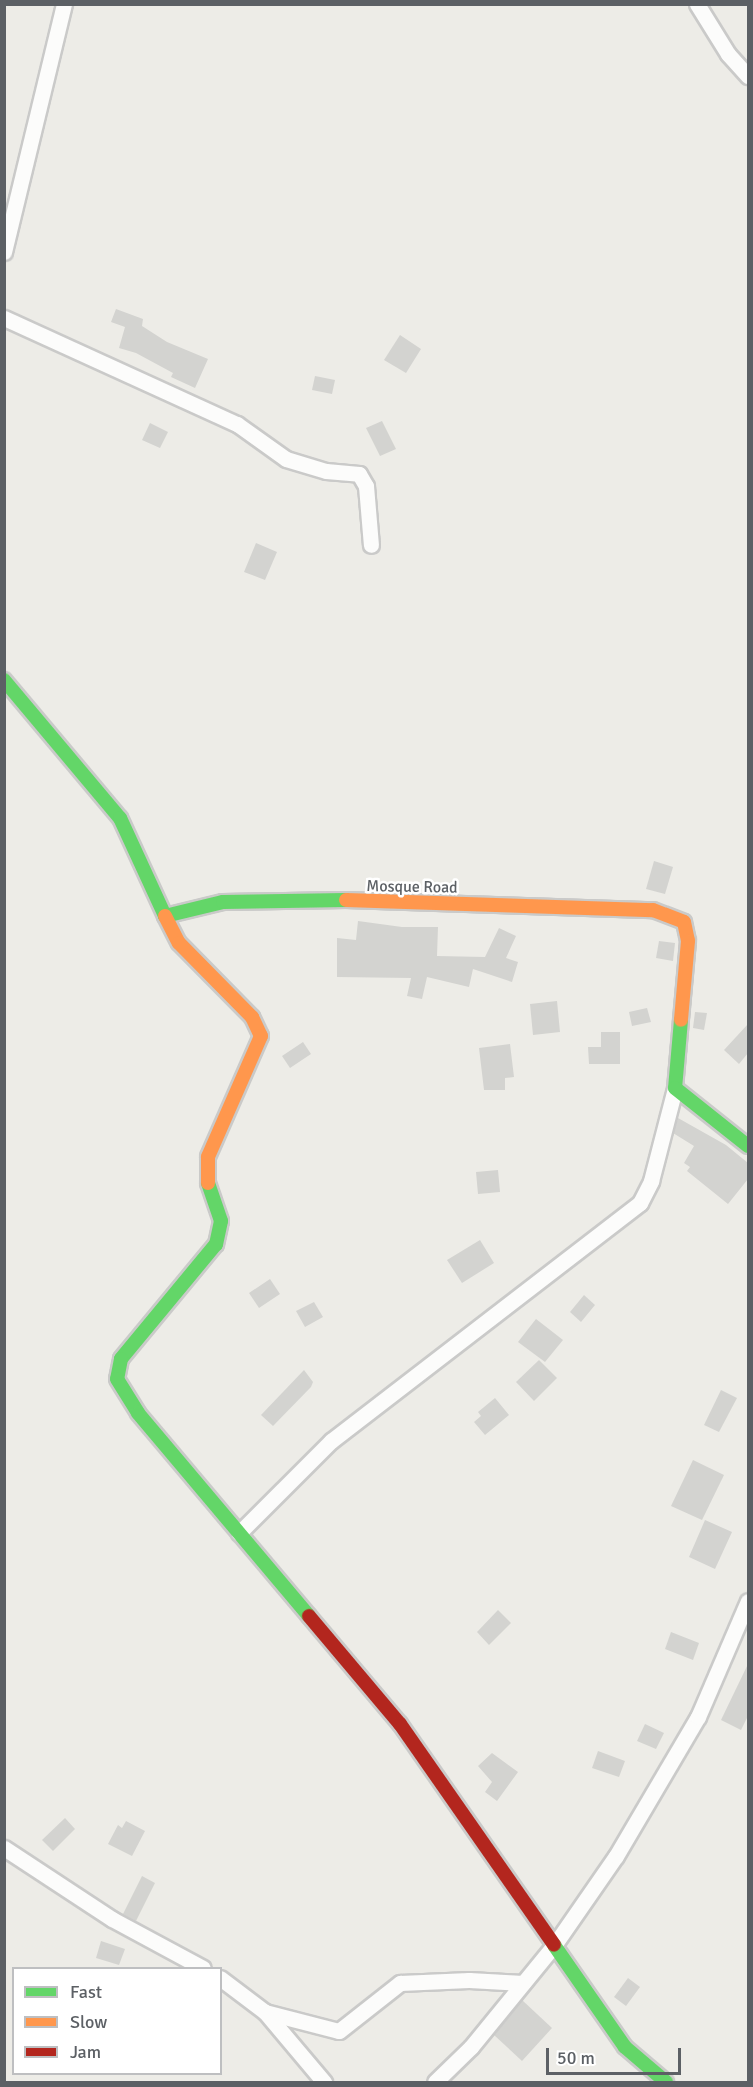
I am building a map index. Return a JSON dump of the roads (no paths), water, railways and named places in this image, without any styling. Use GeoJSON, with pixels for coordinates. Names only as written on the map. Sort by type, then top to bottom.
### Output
{"type":"FeatureCollection","features":[{"type":"Feature","properties":{"kind":"street"},"geometry":{"type":"LineString","coordinates":[[4,252],[64,4]]}},
{"type":"Feature","properties":{"kind":"street"},"geometry":{"type":"LineString","coordinates":[[697,4],[728,54],[748,76]]}},
{"type":"Feature","properties":{"kind":"street"},"geometry":{"type":"LineString","coordinates":[[4,318],[237,424],[286,459],[326,471],[359,474],[366,486],[371,545]]}},
{"type":"Feature","properties":{"kind":"street"},"geometry":{"type":"LineString","coordinates":[[4,680],[120,818],[179,943],[252,1017],[261,1036],[208,1157],[207,1181],[221,1221],[216,1244],[121,1359],[117,1379],[138,1413],[400,1724],[625,2047],[666,2082]]}},
{"type":"Feature","properties":{"kind":"street","name":"Mosque Road"},"geometry":{"type":"LineString","coordinates":[[165,916],[223,902],[267,898],[653,910],[670,914],[684,922],[688,941],[675,1088]]}},
{"type":"Feature","properties":{"kind":"street"},"geometry":{"type":"LineString","coordinates":[[239,1533],[331,1441],[640,1203],[651,1181],[675,1088],[748,1146]]}},
{"type":"Feature","properties":{"kind":"street"},"geometry":{"type":"LineString","coordinates":[[435,2082],[471,2047],[555,1944],[616,1856],[698,1717],[748,1600]]}},
{"type":"Feature","properties":{"kind":"street"},"geometry":{"type":"LineString","coordinates":[[4,1848],[112,1919],[201,1967]]}},
{"type":"Feature","properties":{"kind":"street"},"geometry":{"type":"LineString","coordinates":[[222,1980],[265,2012],[324,2082]]}},
{"type":"Feature","properties":{"kind":"street"},"geometry":{"type":"LineString","coordinates":[[265,2012],[339,2031],[400,1983],[469,1980],[523,1983]]}}]}
